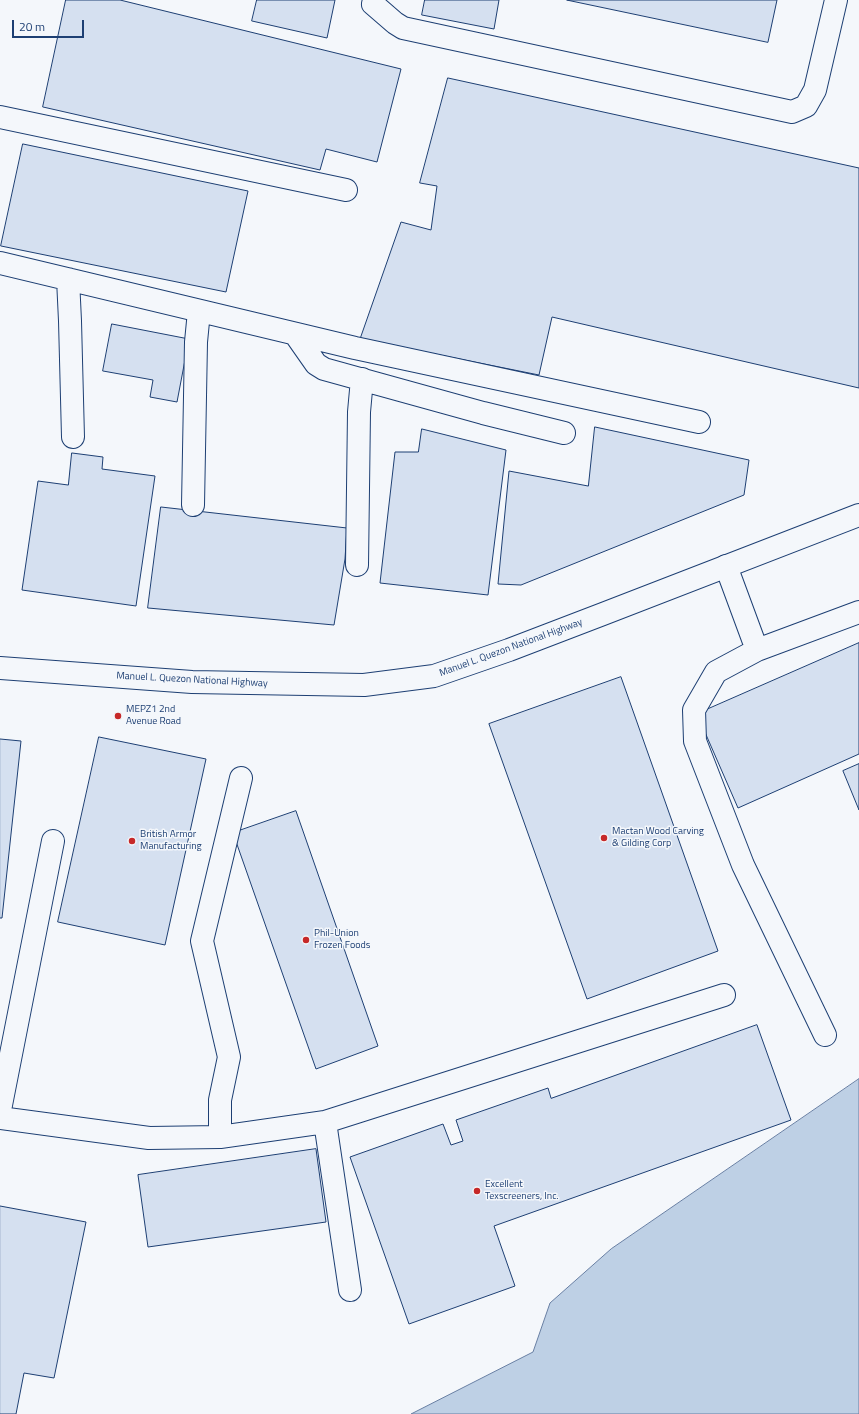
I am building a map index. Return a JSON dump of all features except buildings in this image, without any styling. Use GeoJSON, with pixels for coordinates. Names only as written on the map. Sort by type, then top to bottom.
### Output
{"type":"FeatureCollection","features":[{"type":"Feature","properties":{"kind":"main road"},"geometry":{"type":"LineString","coordinates":[[374,0],[373,4],[403,28],[792,112],[806,106],[815,90],[836,0]]}},
{"type":"Feature","properties":{"kind":"main road"},"geometry":{"type":"LineString","coordinates":[[0,117],[346,190]]}},
{"type":"Feature","properties":{"kind":"main road"},"geometry":{"type":"LineString","coordinates":[[0,263],[295,334],[699,422]]}},
{"type":"Feature","properties":{"kind":"main road"},"geometry":{"type":"LineString","coordinates":[[68,279],[73,437]]}},
{"type":"Feature","properties":{"kind":"main road"},"geometry":{"type":"LineString","coordinates":[[193,505],[196,342],[199,310]]}},
{"type":"Feature","properties":{"kind":"main road"},"geometry":{"type":"LineString","coordinates":[[295,334],[316,364],[324,369],[564,433]]}},
{"type":"Feature","properties":{"kind":"main road"},"geometry":{"type":"LineString","coordinates":[[357,565],[359,412],[362,379]]}},
{"type":"Feature","properties":{"kind":"main road","name":"Manuel L. Quezon National Highway"},"geometry":{"type":"LineString","coordinates":[[0,668],[192,682],[364,685],[434,676],[531,642],[859,515]]}},
{"type":"Feature","properties":{"kind":"main road"},"geometry":{"type":"LineString","coordinates":[[726,566],[757,650]]}},
{"type":"Feature","properties":{"kind":"main road"},"geometry":{"type":"LineString","coordinates":[[825,1035],[743,865],[695,741],[694,710],[716,672],[757,650],[859,612]]}},
{"type":"Feature","properties":{"kind":"main road"},"geometry":{"type":"LineString","coordinates":[[220,1137],[220,1100],[229,1057],[202,941],[241,778]]}},
{"type":"Feature","properties":{"kind":"main road"},"geometry":{"type":"LineString","coordinates":[[0,1110],[53,841]]}},
{"type":"Feature","properties":{"kind":"main road"},"geometry":{"type":"LineString","coordinates":[[0,1118],[149,1138],[220,1137],[325,1122],[724,995]]}},
{"type":"Feature","properties":{"kind":"main road"},"geometry":{"type":"LineString","coordinates":[[325,1122],[350,1290]]}},
{"type":"Feature","properties":{"kind":"water"},"geometry":{"type":"Polygon","coordinates":[[[859,1079],[859,1414],[411,1414],[533,1352],[550,1303],[611,1249],[859,1079]]]}},
{"type":"Feature","properties":{"kind":"place","name":"MEPZ1 2nd Avenue Road"},"geometry":{"type":"Point","coordinates":[118,716]}},
{"type":"Feature","properties":{"kind":"place","name":"Mactan Wood Carving & Gilding Corp"},"geometry":{"type":"Point","coordinates":[604,838]}},
{"type":"Feature","properties":{"kind":"place","name":"British Armor Manufacturing"},"geometry":{"type":"Point","coordinates":[132,841]}},
{"type":"Feature","properties":{"kind":"place","name":"Phil-Union Frozen Foods"},"geometry":{"type":"Point","coordinates":[306,940]}},
{"type":"Feature","properties":{"kind":"place","name":"Excellent Texscreeners, Inc."},"geometry":{"type":"Point","coordinates":[477,1191]}}]}
